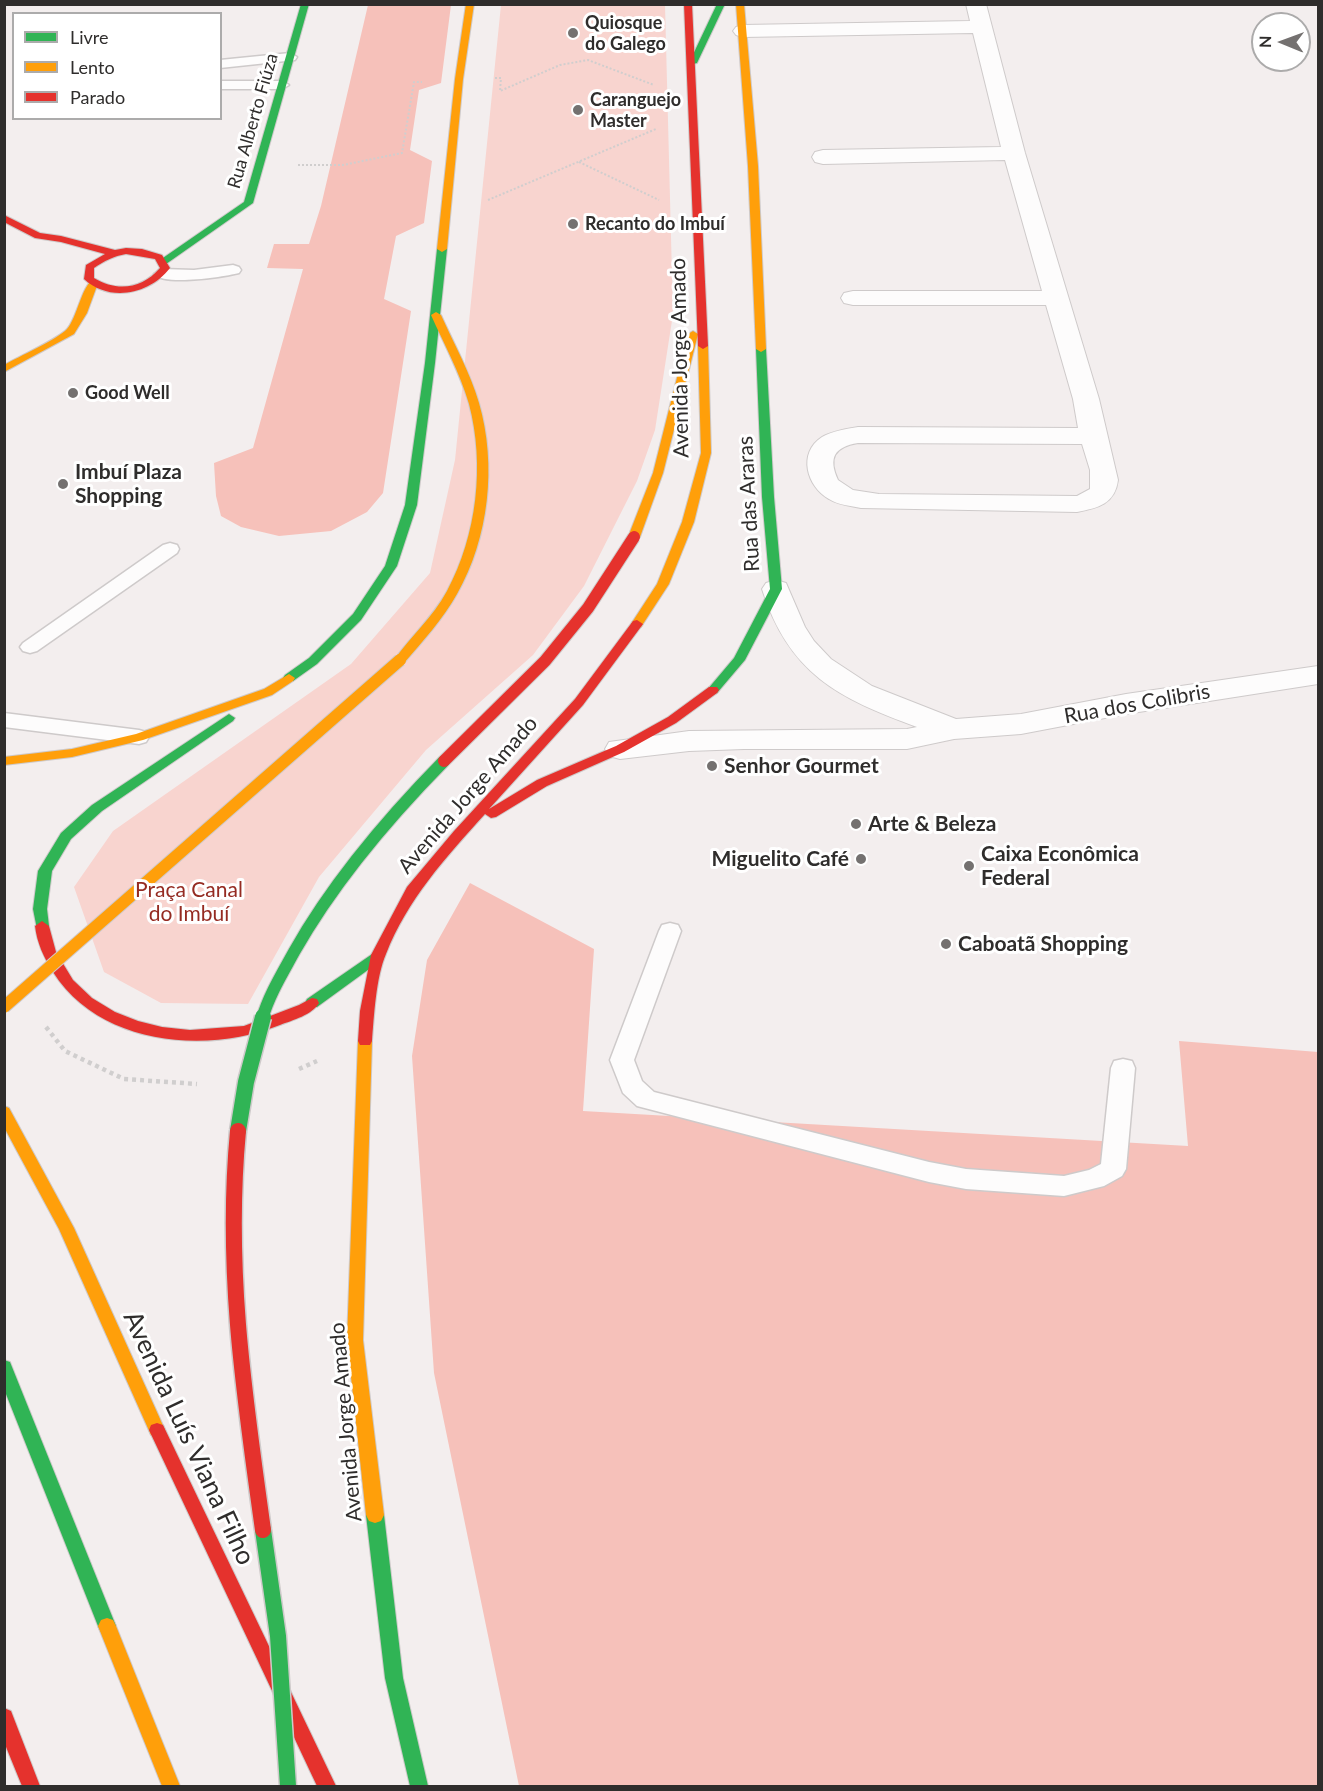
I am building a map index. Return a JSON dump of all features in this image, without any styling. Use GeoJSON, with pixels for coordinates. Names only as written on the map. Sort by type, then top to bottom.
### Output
{"type":"FeatureCollection","features":[{"type":"Feature","properties":{"kind":"main road","name":"Rua Alberto Fiúza"},"geometry":{"type":"LineString","coordinates":[[85,276],[112,290],[147,285],[209,228],[248,203],[305,4]]}},
{"type":"Feature","properties":{"kind":"main road"},"geometry":{"type":"LineString","coordinates":[[378,955],[304,1009],[246,1031],[201,1036],[153,1031],[108,1017],[78,995],[58,971],[43,939],[40,909],[45,871],[66,836],[97,808],[132,783],[313,661],[357,617],[391,566],[411,505],[430,363],[459,79],[470,4]]}},
{"type":"Feature","properties":{"kind":"main road","name":"Avenida Jorge Amado"},"geometry":{"type":"LineString","coordinates":[[419,1786],[394,1678],[355,1340],[363,1063],[367,1011],[378,955],[412,890],[459,834],[579,702],[629,636],[663,584],[688,522],[706,453],[702,296],[688,4]]}},
{"type":"Feature","properties":{"kind":"main road"},"geometry":{"type":"LineString","coordinates":[[691,68],[721,4]]}},
{"type":"Feature","properties":{"kind":"main road","name":"Rua das Araras"},"geometry":{"type":"LineString","coordinates":[[459,834],[542,783],[620,749],[672,720],[707,696],[739,660],[776,588],[768,497],[753,166],[740,4]]}},
{"type":"Feature","properties":{"kind":"main road"},"geometry":{"type":"LineString","coordinates":[[4,218],[38,236],[61,239],[114,253]]}},
{"type":"Feature","properties":{"kind":"main road","name":"Rua Alberto Fiúza"},"geometry":{"type":"LineString","coordinates":[[174,239],[209,228]]}},
{"type":"Feature","properties":{"kind":"main road"},"geometry":{"type":"LineString","coordinates":[[38,236],[48,252]]}},
{"type":"Feature","properties":{"kind":"main road"},"geometry":{"type":"LineString","coordinates":[[4,369],[70,332],[82,313],[85,276],[89,267],[95,262],[114,253],[159,243]]}},
{"type":"Feature","properties":{"kind":"main road"},"geometry":{"type":"LineString","coordinates":[[131,251],[151,254],[163,268]]}},
{"type":"Feature","properties":{"kind":"main road"},"geometry":{"type":"LineString","coordinates":[[288,1786],[278,1636],[241,1372],[231,1252],[233,1169],[244,1083],[267,1004],[306,932],[351,863],[416,788],[545,661],[588,608],[634,537],[658,473],[702,296]]}},
{"type":"Feature","properties":{"kind":"main road"},"geometry":{"type":"LineString","coordinates":[[4,1006],[400,660],[430,626],[453,590],[470,550],[483,490],[483,457],[477,415],[434,311]]}},
{"type":"Feature","properties":{"kind":"main road"},"geometry":{"type":"LineString","coordinates":[[4,761],[72,753],[139,737],[268,692]]}},
{"type":"Feature","properties":{"kind":"main road","name":"Avenida Luís Viana Filho"},"geometry":{"type":"LineString","coordinates":[[4,1112],[66,1228],[174,1468],[327,1786]]}},
{"type":"Feature","properties":{"kind":"main road"},"geometry":{"type":"LineString","coordinates":[[4,1367],[171,1786]]}},
{"type":"Feature","properties":{"kind":"main road"},"geometry":{"type":"LineString","coordinates":[[4,1717],[31,1786]]}},
{"type":"Feature","properties":{"kind":"street"},"geometry":{"type":"LineString","coordinates":[[976,4],[1014,153],[1086,399],[1105,483],[1101,497],[1092,503],[879,502],[849,498],[833,491],[823,479],[819,465],[820,451],[828,443],[842,437],[858,435],[1093,436]]}},
{"type":"Feature","properties":{"kind":"street"},"geometry":{"type":"LineString","coordinates":[[743,31],[982,27]]}},
{"type":"Feature","properties":{"kind":"street"},"geometry":{"type":"LineString","coordinates":[[823,158],[1014,153]]}},
{"type":"Feature","properties":{"kind":"street"},"geometry":{"type":"LineString","coordinates":[[853,298],[1057,298]]}},
{"type":"Feature","properties":{"kind":"street","name":"Rua dos Colibris"},"geometry":{"type":"LineString","coordinates":[[776,588],[790,628],[807,652],[831,675],[899,709],[954,729]]}},
{"type":"Feature","properties":{"kind":"street","name":"Rua dos Colibris"},"geometry":{"type":"LineString","coordinates":[[620,749],[689,741],[744,739],[876,741],[907,739],[954,729],[1021,724],[1126,704],[1318,675]]}},
{"type":"Feature","properties":{"kind":"lane"},"geometry":{"type":"LineString","coordinates":[[222,64],[290,57]]}},
{"type":"Feature","properties":{"kind":"lane"},"geometry":{"type":"LineString","coordinates":[[222,84],[282,85]]}},
{"type":"Feature","properties":{"kind":"lane"},"geometry":{"type":"LineString","coordinates":[[163,268],[194,275],[233,270]]}},
{"type":"Feature","properties":{"kind":"lane"},"geometry":{"type":"LineString","coordinates":[[30,647],[170,549]]}},
{"type":"Feature","properties":{"kind":"lane"},"geometry":{"type":"LineString","coordinates":[[4,720],[139,737]]}},
{"type":"Feature","properties":{"kind":"lane"},"geometry":{"type":"LineString","coordinates":[[670,931],[622,1060],[632,1086],[646,1099],[929,1173],[966,1179],[1064,1186],[1095,1179],[1113,1169],[1122,1068]]}},
{"type":"Feature","properties":{"kind":"path"},"geometry":{"type":"LineString","coordinates":[[258,166],[343,165],[402,153],[414,82],[501,78],[500,91],[560,65],[588,60],[658,87],[657,67],[691,68]]}},
{"type":"Feature","properties":{"kind":"path"},"geometry":{"type":"LineString","coordinates":[[488,200],[660,127]]}},
{"type":"Feature","properties":{"kind":"path"},"geometry":{"type":"LineString","coordinates":[[579,162],[662,202]]}},
{"type":"Feature","properties":{"kind":"green space","name":"Praça Canal do Imbuí"},"geometry":{"type":"Polygon","coordinates":[[[501,5],[665,5],[673,314],[655,430],[637,481],[584,586],[533,655],[426,750],[319,877],[248,1004],[161,1003],[104,972],[74,887],[113,831],[351,664],[430,573],[455,460],[501,5]]]}},
{"type":"Feature","properties":{"kind":"shaded area"},"geometry":{"type":"Polygon","coordinates":[[[368,5],[451,5],[441,83],[419,90],[410,150],[432,161],[424,223],[396,236],[384,299],[411,311],[383,493],[367,512],[331,531],[279,536],[241,527],[221,516],[216,496],[214,463],[253,448],[303,269],[267,268],[274,244],[309,244],[321,206],[368,5]]]}},
{"type":"Feature","properties":{"kind":"shaded area"},"geometry":{"type":"Polygon","coordinates":[[[470,883],[594,949],[583,1111],[1188,1146],[1179,1041],[1318,1052],[1318,1786],[519,1786],[434,1373],[412,1056],[427,960],[470,883]]]}},
{"type":"Feature","properties":{"kind":"traffic: fast"},"geometry":{"type":"LineString","coordinates":[[163,262],[248,203],[305,4]]}},
{"type":"Feature","properties":{"kind":"traffic: fast"},"geometry":{"type":"LineString","coordinates":[[693,63],[721,4]]}},
{"type":"Feature","properties":{"kind":"traffic: fast"},"geometry":{"type":"LineString","coordinates":[[289,678],[313,661],[357,617],[391,566],[411,505],[442,249]]}},
{"type":"Feature","properties":{"kind":"traffic: fast"},"geometry":{"type":"LineString","coordinates":[[713,690],[739,660],[776,589],[768,497],[761,349]]}},
{"type":"Feature","properties":{"kind":"traffic: fast"},"geometry":{"type":"LineString","coordinates":[[42,926],[40,909],[45,871],[66,836],[97,808],[229,718]]}},
{"type":"Feature","properties":{"kind":"traffic: fast"},"geometry":{"type":"LineString","coordinates":[[238,1131],[246,1082],[263,1017],[285,968],[323,904],[368,844],[392,815],[444,761]]}},
{"type":"Feature","properties":{"kind":"traffic: fast"},"geometry":{"type":"LineString","coordinates":[[312,1003],[378,955]]}},
{"type":"Feature","properties":{"kind":"traffic: fast"},"geometry":{"type":"LineString","coordinates":[[4,1367],[107,1626]]}},
{"type":"Feature","properties":{"kind":"traffic: fast"},"geometry":{"type":"LineString","coordinates":[[375,1515],[394,1678],[419,1786]]}},
{"type":"Feature","properties":{"kind":"traffic: fast"},"geometry":{"type":"LineString","coordinates":[[263,1530],[278,1636],[288,1786]]}},
{"type":"Feature","properties":{"kind":"traffic: slow"},"geometry":{"type":"LineString","coordinates":[[442,249],[459,79],[470,4]]}},
{"type":"Feature","properties":{"kind":"traffic: slow"},"geometry":{"type":"LineString","coordinates":[[740,4],[753,166],[761,349]]}},
{"type":"Feature","properties":{"kind":"traffic: slow"},"geometry":{"type":"LineString","coordinates":[[4,369],[70,332],[82,313],[93,283]]}},
{"type":"Feature","properties":{"kind":"traffic: slow"},"geometry":{"type":"LineString","coordinates":[[400,660],[435,618],[453,591],[471,547],[481,499],[482,451],[474,404],[436,315]]}},
{"type":"Feature","properties":{"kind":"traffic: slow"},"geometry":{"type":"LineString","coordinates":[[634,537],[658,473],[693,334]]}},
{"type":"Feature","properties":{"kind":"traffic: slow"},"geometry":{"type":"LineString","coordinates":[[637,624],[663,584],[688,522],[706,453],[703,346]]}},
{"type":"Feature","properties":{"kind":"traffic: slow"},"geometry":{"type":"LineString","coordinates":[[4,1007],[400,660]]}},
{"type":"Feature","properties":{"kind":"traffic: slow"},"geometry":{"type":"LineString","coordinates":[[4,761],[72,753],[139,737],[268,692],[289,678]]}},
{"type":"Feature","properties":{"kind":"traffic: slow"},"geometry":{"type":"LineString","coordinates":[[365,1041],[355,1340],[375,1515]]}},
{"type":"Feature","properties":{"kind":"traffic: slow"},"geometry":{"type":"LineString","coordinates":[[4,1112],[66,1228],[157,1430]]}},
{"type":"Feature","properties":{"kind":"traffic: slow"},"geometry":{"type":"LineString","coordinates":[[107,1626],[171,1786]]}},
{"type":"Feature","properties":{"kind":"traffic: jam"},"geometry":{"type":"LineString","coordinates":[[688,4],[703,346]]}},
{"type":"Feature","properties":{"kind":"traffic: jam"},"geometry":{"type":"LineString","coordinates":[[4,218],[38,236],[61,239],[114,253]]}},
{"type":"Feature","properties":{"kind":"traffic: jam"},"geometry":{"type":"LineString","coordinates":[[126,251],[142,252],[159,257],[165,268],[149,283],[130,290],[109,288],[89,279],[89,267],[106,256],[126,251]]}},
{"type":"Feature","properties":{"kind":"traffic: jam"},"geometry":{"type":"LineString","coordinates":[[444,761],[545,661],[588,608],[634,537]]}},
{"type":"Feature","properties":{"kind":"traffic: jam"},"geometry":{"type":"LineString","coordinates":[[365,1041],[367,1011],[378,955],[412,890],[459,834],[579,702],[637,624]]}},
{"type":"Feature","properties":{"kind":"traffic: jam"},"geometry":{"type":"LineString","coordinates":[[491,814],[542,783],[620,749],[672,720],[713,690]]}},
{"type":"Feature","properties":{"kind":"traffic: jam"},"geometry":{"type":"LineString","coordinates":[[42,926],[49,952],[68,983],[87,1002],[110,1016],[135,1026],[162,1032],[218,1035],[259,1027],[304,1009],[312,1003]]}},
{"type":"Feature","properties":{"kind":"traffic: jam"},"geometry":{"type":"LineString","coordinates":[[238,1131],[233,1181],[232,1231],[237,1331],[263,1530]]}},
{"type":"Feature","properties":{"kind":"traffic: jam"},"geometry":{"type":"LineString","coordinates":[[157,1430],[327,1786]]}},
{"type":"Feature","properties":{"kind":"traffic: jam"},"geometry":{"type":"LineString","coordinates":[[4,1717],[31,1786]]}},
{"type":"Feature","properties":{"kind":"place","name":"Quiosque do Galego"},"geometry":{"type":"Point","coordinates":[573,33]}},
{"type":"Feature","properties":{"kind":"place","name":"Caranguejo Master"},"geometry":{"type":"Point","coordinates":[578,110]}},
{"type":"Feature","properties":{"kind":"place","name":"Recanto do Imbuí"},"geometry":{"type":"Point","coordinates":[573,224]}},
{"type":"Feature","properties":{"kind":"place","name":"Good Well"},"geometry":{"type":"Point","coordinates":[73,393]}},
{"type":"Feature","properties":{"kind":"place","name":"Imbuí Plaza Shopping"},"geometry":{"type":"Point","coordinates":[63,484]}},
{"type":"Feature","properties":{"kind":"place","name":"Senhor Gourmet"},"geometry":{"type":"Point","coordinates":[712,766]}},
{"type":"Feature","properties":{"kind":"place","name":"Arte & Beleza"},"geometry":{"type":"Point","coordinates":[856,824]}},
{"type":"Feature","properties":{"kind":"place","name":"Miguelito Café"},"geometry":{"type":"Point","coordinates":[861,859]}},
{"type":"Feature","properties":{"kind":"place","name":"Caixa Econômica Federal"},"geometry":{"type":"Point","coordinates":[969,866]}},
{"type":"Feature","properties":{"kind":"place","name":"Caboatã Shopping"},"geometry":{"type":"Point","coordinates":[946,944]}}]}
